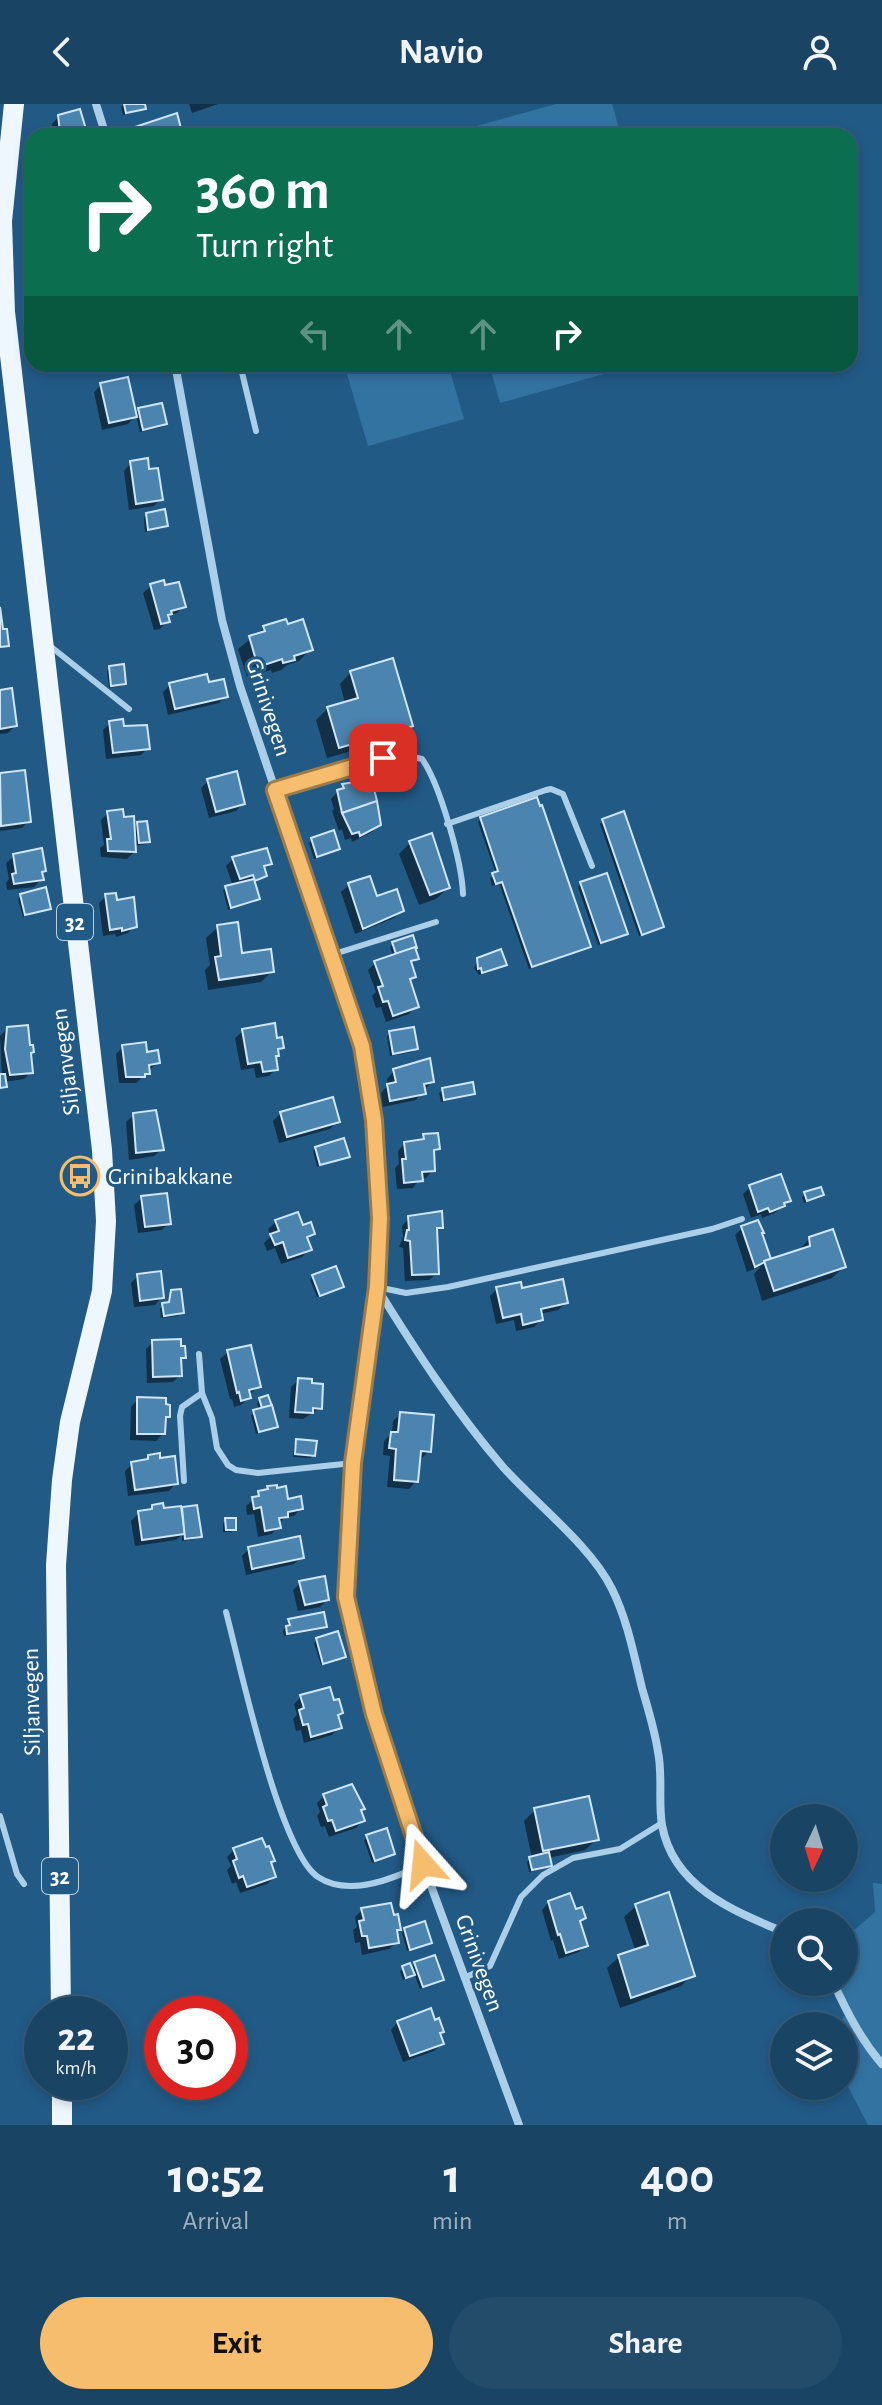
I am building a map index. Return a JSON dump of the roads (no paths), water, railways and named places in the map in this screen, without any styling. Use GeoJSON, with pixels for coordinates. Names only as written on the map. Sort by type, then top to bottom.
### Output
{"type":"FeatureCollection","features":[{"type":"Feature","properties":{"kind":"main road","name":"Siljanvegen"},"geometry":{"type":"LineString","coordinates":[[8,117],[2,221],[5,312],[102,1150],[106,1221],[102,1291],[70,1422],[58,1525],[56,1624],[61,1996]]}},
{"type":"Feature","properties":{"kind":"main road"},"geometry":{"type":"LineString","coordinates":[[62,2100],[62,2125]]}},
{"type":"Feature","properties":{"kind":"street"},"geometry":{"type":"LineString","coordinates":[[96,104],[104,128]]}},
{"type":"Feature","properties":{"kind":"street","name":"Grinivegen"},"geometry":{"type":"LineString","coordinates":[[176,372],[222,620],[240,686],[362,1046],[372,1105],[379,1166],[377,1287],[353,1463],[346,1597],[374,1714],[423,1864],[519,2125]]}},
{"type":"Feature","properties":{"kind":"street"},"geometry":{"type":"LineString","coordinates":[[377,1287],[462,1418],[527,1494],[571,1536],[612,1587],[628,1629],[659,1754],[662,1823],[666,1842],[680,1868],[700,1888],[732,1909],[770,1926]]}},
{"type":"Feature","properties":{"kind":"street"},"geometry":{"type":"LineString","coordinates":[[840,1996],[868,2047],[882,2064]]}},
{"type":"Feature","properties":{"kind":"lane"},"geometry":{"type":"LineString","coordinates":[[242,372],[256,431]]}},
{"type":"Feature","properties":{"kind":"lane"},"geometry":{"type":"LineString","coordinates":[[43,641],[129,709]]}},
{"type":"Feature","properties":{"kind":"lane"},"geometry":{"type":"LineString","coordinates":[[275,790],[400,754],[422,759],[431,772],[447,824],[462,876],[463,894]]}},
{"type":"Feature","properties":{"kind":"lane"},"geometry":{"type":"LineString","coordinates":[[447,824],[546,790],[558,791],[563,794],[592,866]]}},
{"type":"Feature","properties":{"kind":"lane"},"geometry":{"type":"LineString","coordinates":[[331,955],[436,922]]}},
{"type":"Feature","properties":{"kind":"lane"},"geometry":{"type":"LineString","coordinates":[[377,1287],[406,1293],[448,1287],[712,1229],[742,1219]]}},
{"type":"Feature","properties":{"kind":"lane"},"geometry":{"type":"LineString","coordinates":[[199,1354],[202,1393],[212,1418],[217,1448],[228,1465],[236,1470],[258,1473],[353,1463]]}},
{"type":"Feature","properties":{"kind":"lane"},"geometry":{"type":"LineString","coordinates":[[184,1481],[180,1416],[182,1407],[202,1393]]}},
{"type":"Feature","properties":{"kind":"lane"},"geometry":{"type":"LineString","coordinates":[[226,1612],[283,1818],[304,1864],[319,1878],[342,1886],[395,1877],[423,1864]]}},
{"type":"Feature","properties":{"kind":"lane"},"geometry":{"type":"LineString","coordinates":[[0,1816],[17,1874],[24,1884]]}},
{"type":"Feature","properties":{"kind":"lane"},"geometry":{"type":"LineString","coordinates":[[464,1978],[490,1966],[521,1897],[543,1875],[573,1858],[620,1849],[662,1823]]}},
{"type":"Feature","properties":{"kind":"place","name":"Grinibakkane"},"geometry":{"type":"Point","coordinates":[80,1176]}}]}
